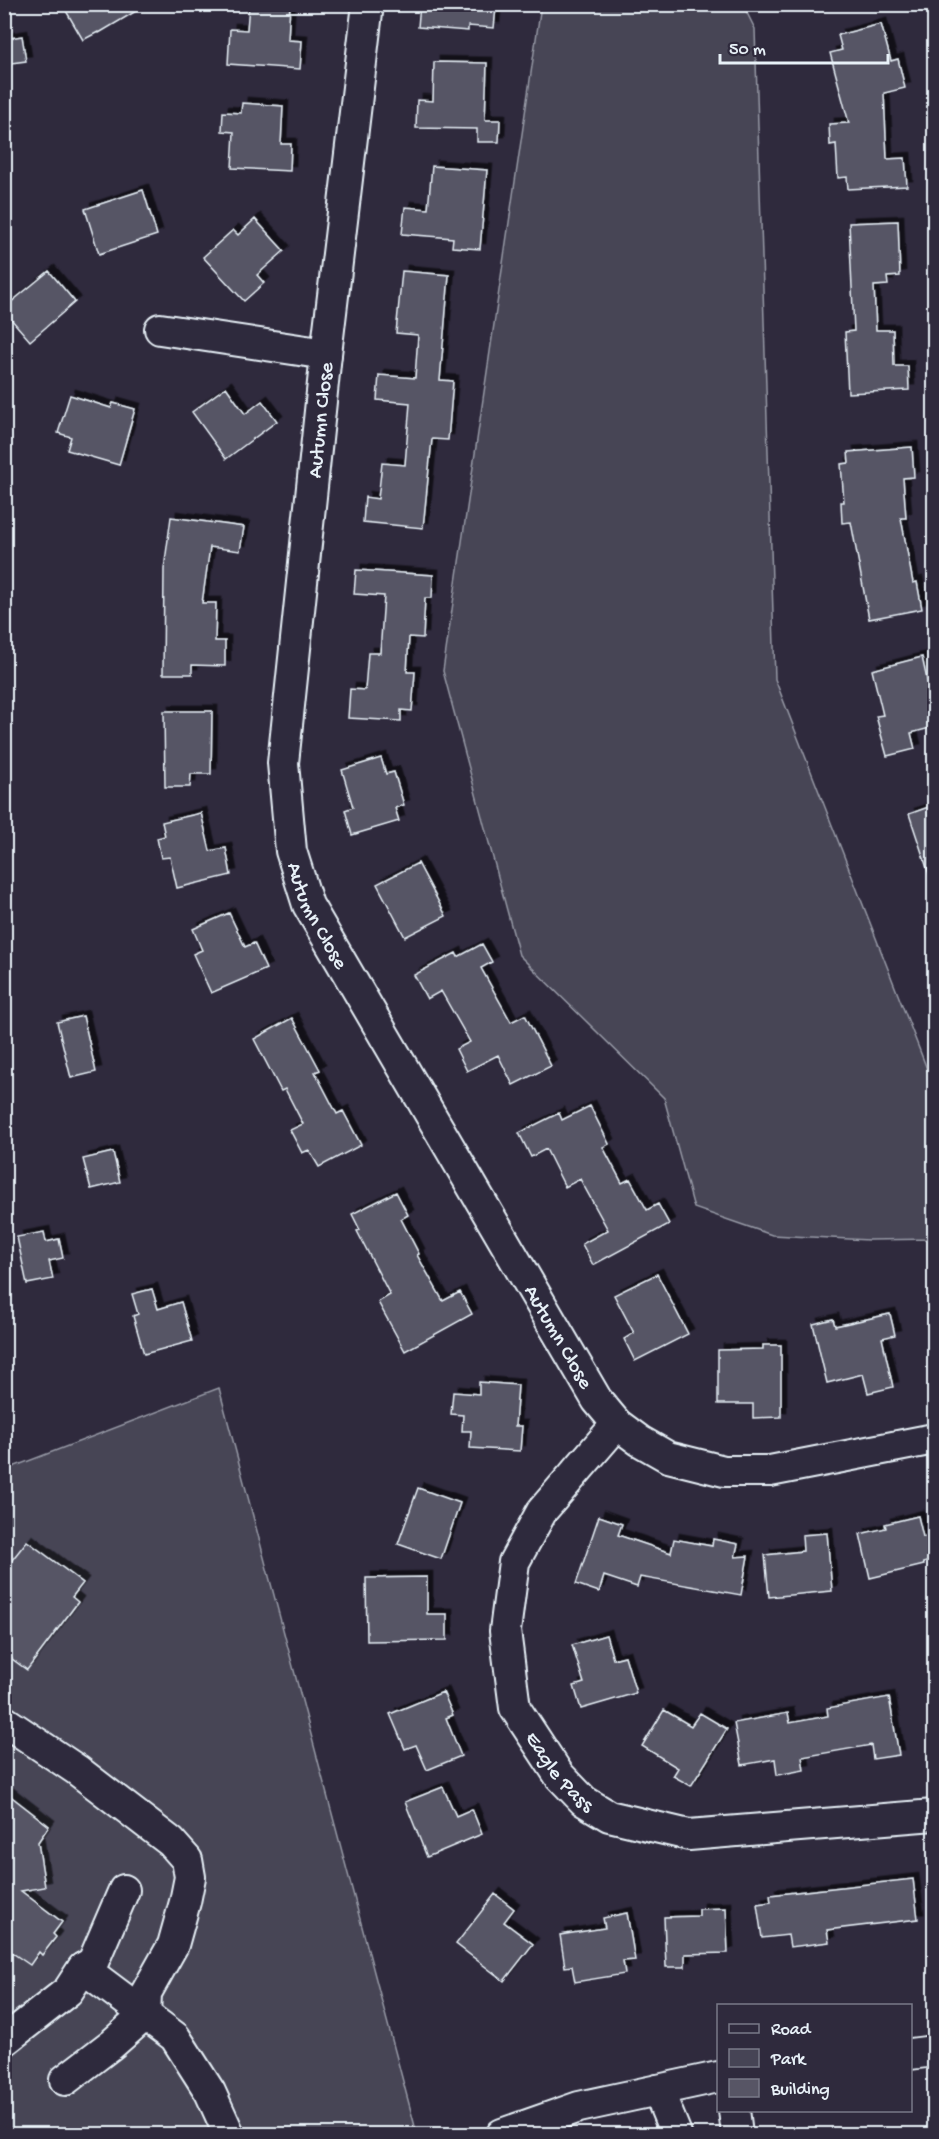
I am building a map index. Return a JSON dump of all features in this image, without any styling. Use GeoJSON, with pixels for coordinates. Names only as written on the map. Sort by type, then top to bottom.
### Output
{"type":"FeatureCollection","features":[{"type":"Feature","properties":{"kind":"street","name":"Autumn Close"},"geometry":{"type":"LineString","coordinates":[[368,4],[326,354],[283,764],[291,851],[308,905],[597,1400],[616,1424],[668,1457],[724,1472],[770,1471],[934,1439]]}},
{"type":"Feature","properties":{"kind":"street"},"geometry":{"type":"LineString","coordinates":[[160,329],[326,354]]}},
{"type":"Feature","properties":{"kind":"street","name":"Eagle Pass"},"geometry":{"type":"LineString","coordinates":[[616,1424],[542,1511],[514,1562],[505,1631],[516,1708],[559,1775],[584,1801],[609,1816],[689,1835],[934,1815]]}},
{"type":"Feature","properties":{"kind":"street"},"geometry":{"type":"LineString","coordinates":[[4,1721],[77,1770],[171,1842],[188,1860],[190,1877],[182,1913],[173,1945],[146,1993],[145,2015],[65,2080]]}},
{"type":"Feature","properties":{"kind":"street"},"geometry":{"type":"LineString","coordinates":[[4,2041],[68,1991],[83,1968],[93,1962],[124,1890]]}},
{"type":"Feature","properties":{"kind":"street"},"geometry":{"type":"LineString","coordinates":[[83,1968],[175,2037],[210,2092],[229,2134]]}},
{"type":"Feature","properties":{"kind":"street"},"geometry":{"type":"LineString","coordinates":[[912,2054],[934,2051]]}},
{"type":"Feature","properties":{"kind":"street"},"geometry":{"type":"LineString","coordinates":[[502,2134],[579,2107],[717,2077]]}},
{"type":"Feature","properties":{"kind":"street"},"geometry":{"type":"LineString","coordinates":[[658,2090],[676,2134]]}},
{"type":"Feature","properties":{"kind":"street"},"geometry":{"type":"LineString","coordinates":[[734,2112],[737,2134]]}},
{"type":"Feature","properties":{"kind":"green space"},"geometry":{"type":"Polygon","coordinates":[[[541,5],[743,5],[755,29],[775,679],[934,1087],[934,1239],[869,1240],[772,1235],[694,1208],[664,1098],[519,955],[443,671],[541,5]]]}},
{"type":"Feature","properties":{"kind":"green space"},"geometry":{"type":"Polygon","coordinates":[[[219,1388],[417,2134],[5,2134],[5,1470],[219,1388]]]}},
{"type":"Feature","properties":{"kind":"building"},"geometry":{"type":"Polygon","coordinates":[[[62,4],[148,4],[83,40],[62,4]]]}},
{"type":"Feature","properties":{"kind":"building"},"geometry":{"type":"Polygon","coordinates":[[[249,4],[290,4],[288,40],[302,41],[300,69],[228,64],[230,29],[247,30],[249,4]]]}},
{"type":"Feature","properties":{"kind":"building"},"geometry":{"type":"Polygon","coordinates":[[[420,4],[483,4],[496,7],[494,28],[468,26],[468,31],[418,27],[420,4]]]}},
{"type":"Feature","properties":{"kind":"building"},"geometry":{"type":"Polygon","coordinates":[[[881,24],[891,61],[898,59],[905,88],[884,93],[887,159],[905,158],[907,186],[848,189],[847,177],[838,178],[836,144],[830,145],[829,124],[849,123],[830,53],[842,50],[838,35],[881,24]]]}},
{"type":"Feature","properties":{"kind":"building"},"geometry":{"type":"Polygon","coordinates":[[[22,36],[26,61],[4,64],[4,39],[22,36]]]}},
{"type":"Feature","properties":{"kind":"building"},"geometry":{"type":"Polygon","coordinates":[[[434,62],[487,63],[485,120],[500,120],[499,142],[477,142],[477,129],[416,128],[417,100],[433,101],[434,62]]]}},
{"type":"Feature","properties":{"kind":"building"},"geometry":{"type":"Polygon","coordinates":[[[242,103],[283,106],[281,144],[291,144],[290,171],[232,168],[234,132],[222,131],[223,112],[241,113],[242,103]]]}},
{"type":"Feature","properties":{"kind":"building"},"geometry":{"type":"Polygon","coordinates":[[[432,166],[487,170],[480,249],[452,247],[453,238],[402,234],[405,207],[428,209],[432,166]]]}},
{"type":"Feature","properties":{"kind":"building"},"geometry":{"type":"Polygon","coordinates":[[[143,190],[157,235],[99,254],[85,209],[143,190]]]}},
{"type":"Feature","properties":{"kind":"building"},"geometry":{"type":"Polygon","coordinates":[[[255,219],[284,251],[257,275],[264,283],[244,301],[203,257],[233,230],[238,235],[255,219]]]}},
{"type":"Feature","properties":{"kind":"building"},"geometry":{"type":"Polygon","coordinates":[[[898,221],[900,276],[887,277],[888,285],[874,286],[876,330],[893,330],[894,366],[908,366],[909,390],[848,393],[845,332],[854,331],[849,223],[898,221]]]}},
{"type":"Feature","properties":{"kind":"building"},"geometry":{"type":"Polygon","coordinates":[[[49,271],[75,302],[30,341],[4,311],[4,308],[49,271]]]}},
{"type":"Feature","properties":{"kind":"building"},"geometry":{"type":"Polygon","coordinates":[[[402,271],[449,275],[440,380],[453,381],[448,440],[432,439],[423,528],[363,522],[365,497],[378,499],[382,463],[405,465],[410,403],[377,400],[379,375],[415,378],[418,335],[396,333],[402,271]]]}},
{"type":"Feature","properties":{"kind":"building"},"geometry":{"type":"Polygon","coordinates":[[[226,387],[245,414],[262,401],[277,421],[226,459],[192,412],[226,387]]]}},
{"type":"Feature","properties":{"kind":"building"},"geometry":{"type":"Polygon","coordinates":[[[70,395],[111,408],[113,403],[135,409],[119,465],[67,450],[71,437],[58,433],[70,395]]]}},
{"type":"Feature","properties":{"kind":"building"},"geometry":{"type":"Polygon","coordinates":[[[912,447],[914,477],[903,478],[906,518],[901,518],[913,583],[917,582],[922,609],[869,619],[851,522],[842,523],[841,502],[844,502],[841,464],[849,463],[848,452],[912,447]]]}},
{"type":"Feature","properties":{"kind":"building"},"geometry":{"type":"Polygon","coordinates":[[[171,517],[244,527],[240,551],[210,547],[202,603],[216,603],[215,641],[225,641],[225,666],[192,665],[192,674],[163,674],[164,569],[171,517]]]}},
{"type":"Feature","properties":{"kind":"building"},"geometry":{"type":"Polygon","coordinates":[[[356,570],[433,575],[432,598],[425,598],[423,638],[409,637],[407,672],[415,672],[412,711],[401,710],[401,721],[348,718],[350,689],[365,690],[368,653],[380,653],[384,596],[354,594],[356,570]]]}},
{"type":"Feature","properties":{"kind":"building"},"geometry":{"type":"Polygon","coordinates":[[[922,657],[934,711],[934,727],[911,733],[915,749],[887,756],[876,716],[883,715],[872,670],[922,657]]]}},
{"type":"Feature","properties":{"kind":"building"},"geometry":{"type":"Polygon","coordinates":[[[164,711],[212,711],[211,774],[191,774],[190,787],[165,787],[164,711]]]}},
{"type":"Feature","properties":{"kind":"building"},"geometry":{"type":"Polygon","coordinates":[[[381,758],[386,774],[394,772],[404,805],[395,808],[399,821],[352,835],[345,810],[353,807],[342,770],[381,758]]]}},
{"type":"Feature","properties":{"kind":"building"},"geometry":{"type":"Polygon","coordinates":[[[934,805],[934,880],[931,880],[909,814],[934,805]]]}},
{"type":"Feature","properties":{"kind":"building"},"geometry":{"type":"Polygon","coordinates":[[[201,813],[210,851],[226,848],[231,875],[177,888],[170,857],[161,858],[157,838],[165,836],[162,822],[201,813]]]}},
{"type":"Feature","properties":{"kind":"building"},"geometry":{"type":"Polygon","coordinates":[[[418,863],[446,916],[405,937],[377,884],[418,863]]]}},
{"type":"Feature","properties":{"kind":"building"},"geometry":{"type":"Polygon","coordinates":[[[229,913],[245,947],[254,943],[266,969],[211,993],[193,954],[202,950],[193,929],[229,913]]]}},
{"type":"Feature","properties":{"kind":"building"},"geometry":{"type":"Polygon","coordinates":[[[482,944],[492,962],[481,968],[511,1022],[525,1015],[551,1066],[513,1085],[498,1055],[467,1071],[456,1049],[470,1042],[441,991],[427,999],[414,975],[456,953],[458,957],[482,944]]]}},
{"type":"Feature","properties":{"kind":"building"},"geometry":{"type":"Polygon","coordinates":[[[83,1016],[96,1072],[71,1078],[57,1022],[83,1016]]]}},
{"type":"Feature","properties":{"kind":"building"},"geometry":{"type":"Polygon","coordinates":[[[292,1018],[320,1070],[315,1072],[337,1114],[343,1111],[361,1145],[319,1167],[309,1150],[302,1153],[290,1130],[303,1124],[285,1089],[281,1091],[254,1039],[292,1018]]]}},
{"type":"Feature","properties":{"kind":"building"},"geometry":{"type":"Polygon","coordinates":[[[590,1106],[609,1144],[603,1147],[622,1183],[630,1179],[647,1210],[658,1204],[669,1224],[593,1265],[582,1244],[608,1230],[580,1179],[565,1187],[546,1149],[531,1157],[519,1133],[559,1113],[562,1120],[590,1106]]]}},
{"type":"Feature","properties":{"kind":"building"},"geometry":{"type":"Polygon","coordinates":[[[113,1152],[120,1182],[91,1189],[83,1159],[113,1152]]]}},
{"type":"Feature","properties":{"kind":"building"},"geometry":{"type":"Polygon","coordinates":[[[396,1192],[408,1215],[401,1219],[419,1254],[417,1255],[443,1301],[460,1292],[472,1314],[405,1351],[378,1302],[390,1295],[357,1231],[360,1230],[352,1214],[396,1192]]]}},
{"type":"Feature","properties":{"kind":"building"},"geometry":{"type":"Polygon","coordinates":[[[44,1232],[46,1242],[59,1239],[63,1258],[49,1261],[53,1279],[27,1284],[17,1237],[44,1232]]]}},
{"type":"Feature","properties":{"kind":"building"},"geometry":{"type":"Polygon","coordinates":[[[657,1274],[688,1334],[635,1361],[624,1339],[634,1333],[614,1295],[657,1274]]]}},
{"type":"Feature","properties":{"kind":"building"},"geometry":{"type":"Polygon","coordinates":[[[152,1289],[158,1309],[181,1302],[192,1341],[144,1354],[133,1316],[138,1314],[132,1294],[152,1289]]]}},
{"type":"Feature","properties":{"kind":"building"},"geometry":{"type":"Polygon","coordinates":[[[890,1314],[895,1335],[882,1338],[893,1387],[868,1393],[863,1374],[827,1383],[813,1324],[833,1319],[835,1326],[890,1314]]]}},
{"type":"Feature","properties":{"kind":"building"},"geometry":{"type":"Polygon","coordinates":[[[763,1345],[781,1345],[781,1417],[753,1418],[753,1404],[718,1404],[718,1350],[763,1349],[763,1345]]]}},
{"type":"Feature","properties":{"kind":"building"},"geometry":{"type":"Polygon","coordinates":[[[479,1382],[518,1385],[515,1426],[522,1426],[520,1451],[470,1448],[471,1431],[462,1431],[463,1415],[451,1414],[453,1392],[479,1394],[479,1382]]]}},
{"type":"Feature","properties":{"kind":"building"},"geometry":{"type":"Polygon","coordinates":[[[418,1488],[460,1503],[441,1559],[398,1544],[418,1488]]]}},
{"type":"Feature","properties":{"kind":"building"},"geometry":{"type":"Polygon","coordinates":[[[599,1516],[622,1524],[618,1535],[671,1553],[674,1539],[712,1546],[713,1539],[738,1544],[735,1557],[748,1556],[741,1595],[640,1577],[637,1587],[604,1576],[599,1592],[576,1584],[599,1516]]]}},
{"type":"Feature","properties":{"kind":"building"},"geometry":{"type":"Polygon","coordinates":[[[918,1516],[923,1537],[934,1535],[934,1560],[923,1563],[924,1565],[870,1578],[860,1534],[886,1528],[885,1524],[918,1516]]]}},
{"type":"Feature","properties":{"kind":"building"},"geometry":{"type":"Polygon","coordinates":[[[827,1533],[832,1591],[769,1597],[765,1555],[803,1551],[802,1535],[827,1533]]]}},
{"type":"Feature","properties":{"kind":"building"},"geometry":{"type":"Polygon","coordinates":[[[27,1541],[83,1583],[72,1597],[78,1602],[27,1670],[4,1653],[4,1570],[27,1541]]]}},
{"type":"Feature","properties":{"kind":"building"},"geometry":{"type":"Polygon","coordinates":[[[427,1577],[427,1614],[447,1614],[447,1640],[367,1641],[366,1578],[427,1577]]]}},
{"type":"Feature","properties":{"kind":"building"},"geometry":{"type":"Polygon","coordinates":[[[606,1635],[613,1659],[625,1656],[636,1693],[581,1709],[574,1686],[584,1683],[572,1645],[606,1635]]]}},
{"type":"Feature","properties":{"kind":"building"},"geometry":{"type":"Polygon","coordinates":[[[443,1692],[453,1715],[446,1718],[461,1756],[427,1770],[416,1745],[405,1749],[390,1714],[443,1692]]]}},
{"type":"Feature","properties":{"kind":"building"},"geometry":{"type":"Polygon","coordinates":[[[889,1697],[899,1755],[873,1759],[871,1745],[802,1757],[804,1770],[777,1775],[775,1759],[742,1765],[734,1723],[788,1713],[790,1723],[828,1716],[827,1708],[889,1697]]]}},
{"type":"Feature","properties":{"kind":"building"},"geometry":{"type":"Polygon","coordinates":[[[664,1710],[691,1726],[700,1713],[727,1729],[691,1786],[673,1776],[678,1768],[642,1746],[664,1710]]]}},
{"type":"Feature","properties":{"kind":"building"},"geometry":{"type":"Polygon","coordinates":[[[443,1787],[456,1816],[472,1809],[482,1834],[427,1857],[405,1802],[443,1787]]]}},
{"type":"Feature","properties":{"kind":"building"},"geometry":{"type":"Polygon","coordinates":[[[4,1791],[49,1826],[38,1842],[45,1887],[21,1891],[62,1922],[53,1934],[56,1937],[42,1955],[39,1952],[30,1965],[11,1952],[4,1953],[4,1791]]]}},
{"type":"Feature","properties":{"kind":"building"},"geometry":{"type":"Polygon","coordinates":[[[913,1879],[918,1919],[827,1930],[829,1942],[790,1947],[788,1935],[762,1938],[757,1904],[771,1902],[770,1895],[913,1879]]]}},
{"type":"Feature","properties":{"kind":"building"},"geometry":{"type":"Polygon","coordinates":[[[495,1894],[514,1909],[504,1922],[533,1944],[504,1981],[456,1944],[495,1894]]]}},
{"type":"Feature","properties":{"kind":"building"},"geometry":{"type":"Polygon","coordinates":[[[726,1908],[728,1953],[685,1954],[685,1967],[666,1967],[664,1917],[699,1916],[699,1909],[726,1908]]]}},
{"type":"Feature","properties":{"kind":"building"},"geometry":{"type":"Polygon","coordinates":[[[627,1913],[635,1960],[623,1961],[625,1974],[575,1982],[572,1966],[565,1967],[560,1935],[605,1928],[603,1918],[627,1913]]]}}]}
